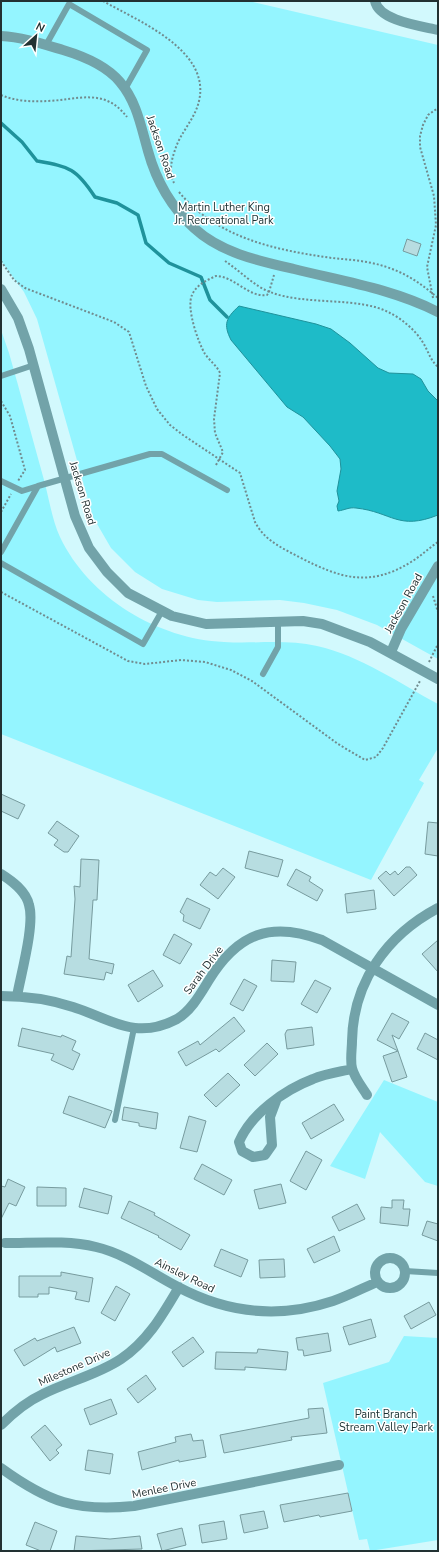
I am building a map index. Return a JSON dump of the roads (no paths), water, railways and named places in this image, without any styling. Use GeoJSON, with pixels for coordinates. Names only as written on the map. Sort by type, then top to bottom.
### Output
{"type":"FeatureCollection","features":[{"type":"Feature","properties":{"kind":"street"},"geometry":{"type":"LineString","coordinates":[[375,1],[381,12],[402,21],[438,30]]}},
{"type":"Feature","properties":{"kind":"street","name":"Jackson Road"},"geometry":{"type":"LineString","coordinates":[[1,36],[46,45],[74,54],[99,65],[120,81],[132,99],[141,123],[154,170],[163,190],[176,208],[194,228],[217,245],[243,256],[393,293],[434,310]]}},
{"type":"Feature","properties":{"kind":"street","name":"Jackson Road"},"geometry":{"type":"LineString","coordinates":[[1,289],[18,318],[34,365],[75,516],[89,548],[106,572],[128,593],[172,616],[206,624],[303,621],[322,624],[370,642],[391,652],[438,679]]}},
{"type":"Feature","properties":{"kind":"street","name":"Jackson Road"},"geometry":{"type":"LineString","coordinates":[[391,652],[405,622],[438,566]]}},
{"type":"Feature","properties":{"kind":"street"},"geometry":{"type":"LineString","coordinates":[[1,874],[20,888],[29,905],[30,923],[17,996]]}},
{"type":"Feature","properties":{"kind":"street"},"geometry":{"type":"LineString","coordinates":[[367,1095],[352,1069],[352,1024],[361,990],[371,968],[384,949],[401,932],[419,918],[438,908]]}},
{"type":"Feature","properties":{"kind":"street","name":"Sarah Drive"},"geometry":{"type":"LineString","coordinates":[[1,996],[45,999],[73,1007],[123,1027],[143,1028],[160,1025],[177,1019],[190,1008],[225,957],[238,945],[268,932],[286,930],[322,940],[438,1005]]}},
{"type":"Feature","properties":{"kind":"street"},"geometry":{"type":"LineString","coordinates":[[276,1101],[270,1117],[272,1145],[265,1155],[253,1157],[242,1152],[239,1142],[244,1130],[263,1111],[292,1088],[314,1078],[352,1069]]}},
{"type":"Feature","properties":{"kind":"street","name":"Ainsley Road"},"geometry":{"type":"LineString","coordinates":[[5,1243],[66,1244],[96,1247],[123,1257],[178,1287],[224,1307],[258,1312],[291,1309],[333,1301],[377,1282]]}},
{"type":"Feature","properties":{"kind":"street"},"geometry":{"type":"LineString","coordinates":[[390,1257],[400,1260],[405,1271],[404,1279],[397,1287],[386,1288],[377,1282],[375,1277],[375,1268],[377,1263],[390,1257]]}},
{"type":"Feature","properties":{"kind":"street","name":"Milestone Drive"},"geometry":{"type":"LineString","coordinates":[[1,1425],[11,1415],[42,1394],[101,1370],[122,1358],[141,1342],[159,1321],[178,1287]]}},
{"type":"Feature","properties":{"kind":"street","name":"Menlee Drive"},"geometry":{"type":"LineString","coordinates":[[1,1468],[20,1482],[50,1498],[79,1507],[105,1509],[134,1506],[339,1465]]}},
{"type":"Feature","properties":{"kind":"lane"},"geometry":{"type":"LineString","coordinates":[[46,45],[69,4],[147,50],[125,88]]}},
{"type":"Feature","properties":{"kind":"lane"},"geometry":{"type":"LineString","coordinates":[[1,376],[34,365]]}},
{"type":"Feature","properties":{"kind":"lane"},"geometry":{"type":"LineString","coordinates":[[1,480],[22,491],[65,477],[150,454],[162,454],[227,490]]}},
{"type":"Feature","properties":{"kind":"lane"},"geometry":{"type":"LineString","coordinates":[[1,552],[38,486]]}},
{"type":"Feature","properties":{"kind":"lane"},"geometry":{"type":"LineString","coordinates":[[1,563],[143,644],[162,611]]}},
{"type":"Feature","properties":{"kind":"lane"},"geometry":{"type":"LineString","coordinates":[[263,674],[278,647],[278,622]]}},
{"type":"Feature","properties":{"kind":"lane"},"geometry":{"type":"LineString","coordinates":[[115,1120],[134,1028]]}},
{"type":"Feature","properties":{"kind":"lane"},"geometry":{"type":"LineString","coordinates":[[405,1271],[438,1273]]}},
{"type":"Feature","properties":{"kind":"waterway"},"geometry":{"type":"LineString","coordinates":[[1,123],[22,142],[37,161],[65,167],[71,170],[83,180],[95,197],[117,203],[138,215],[146,243],[169,263],[201,277],[210,300],[227,317]]}},
{"type":"Feature","properties":{"kind":"park label","name":"Martin Luther King Jr. Recreational Park"},"geometry":{"type":"Point","coordinates":[224,213]}},
{"type":"Feature","properties":{"kind":"park label","name":"Paint Branch Stream Valley Park"},"geometry":{"type":"Point","coordinates":[386,1420]}}]}
